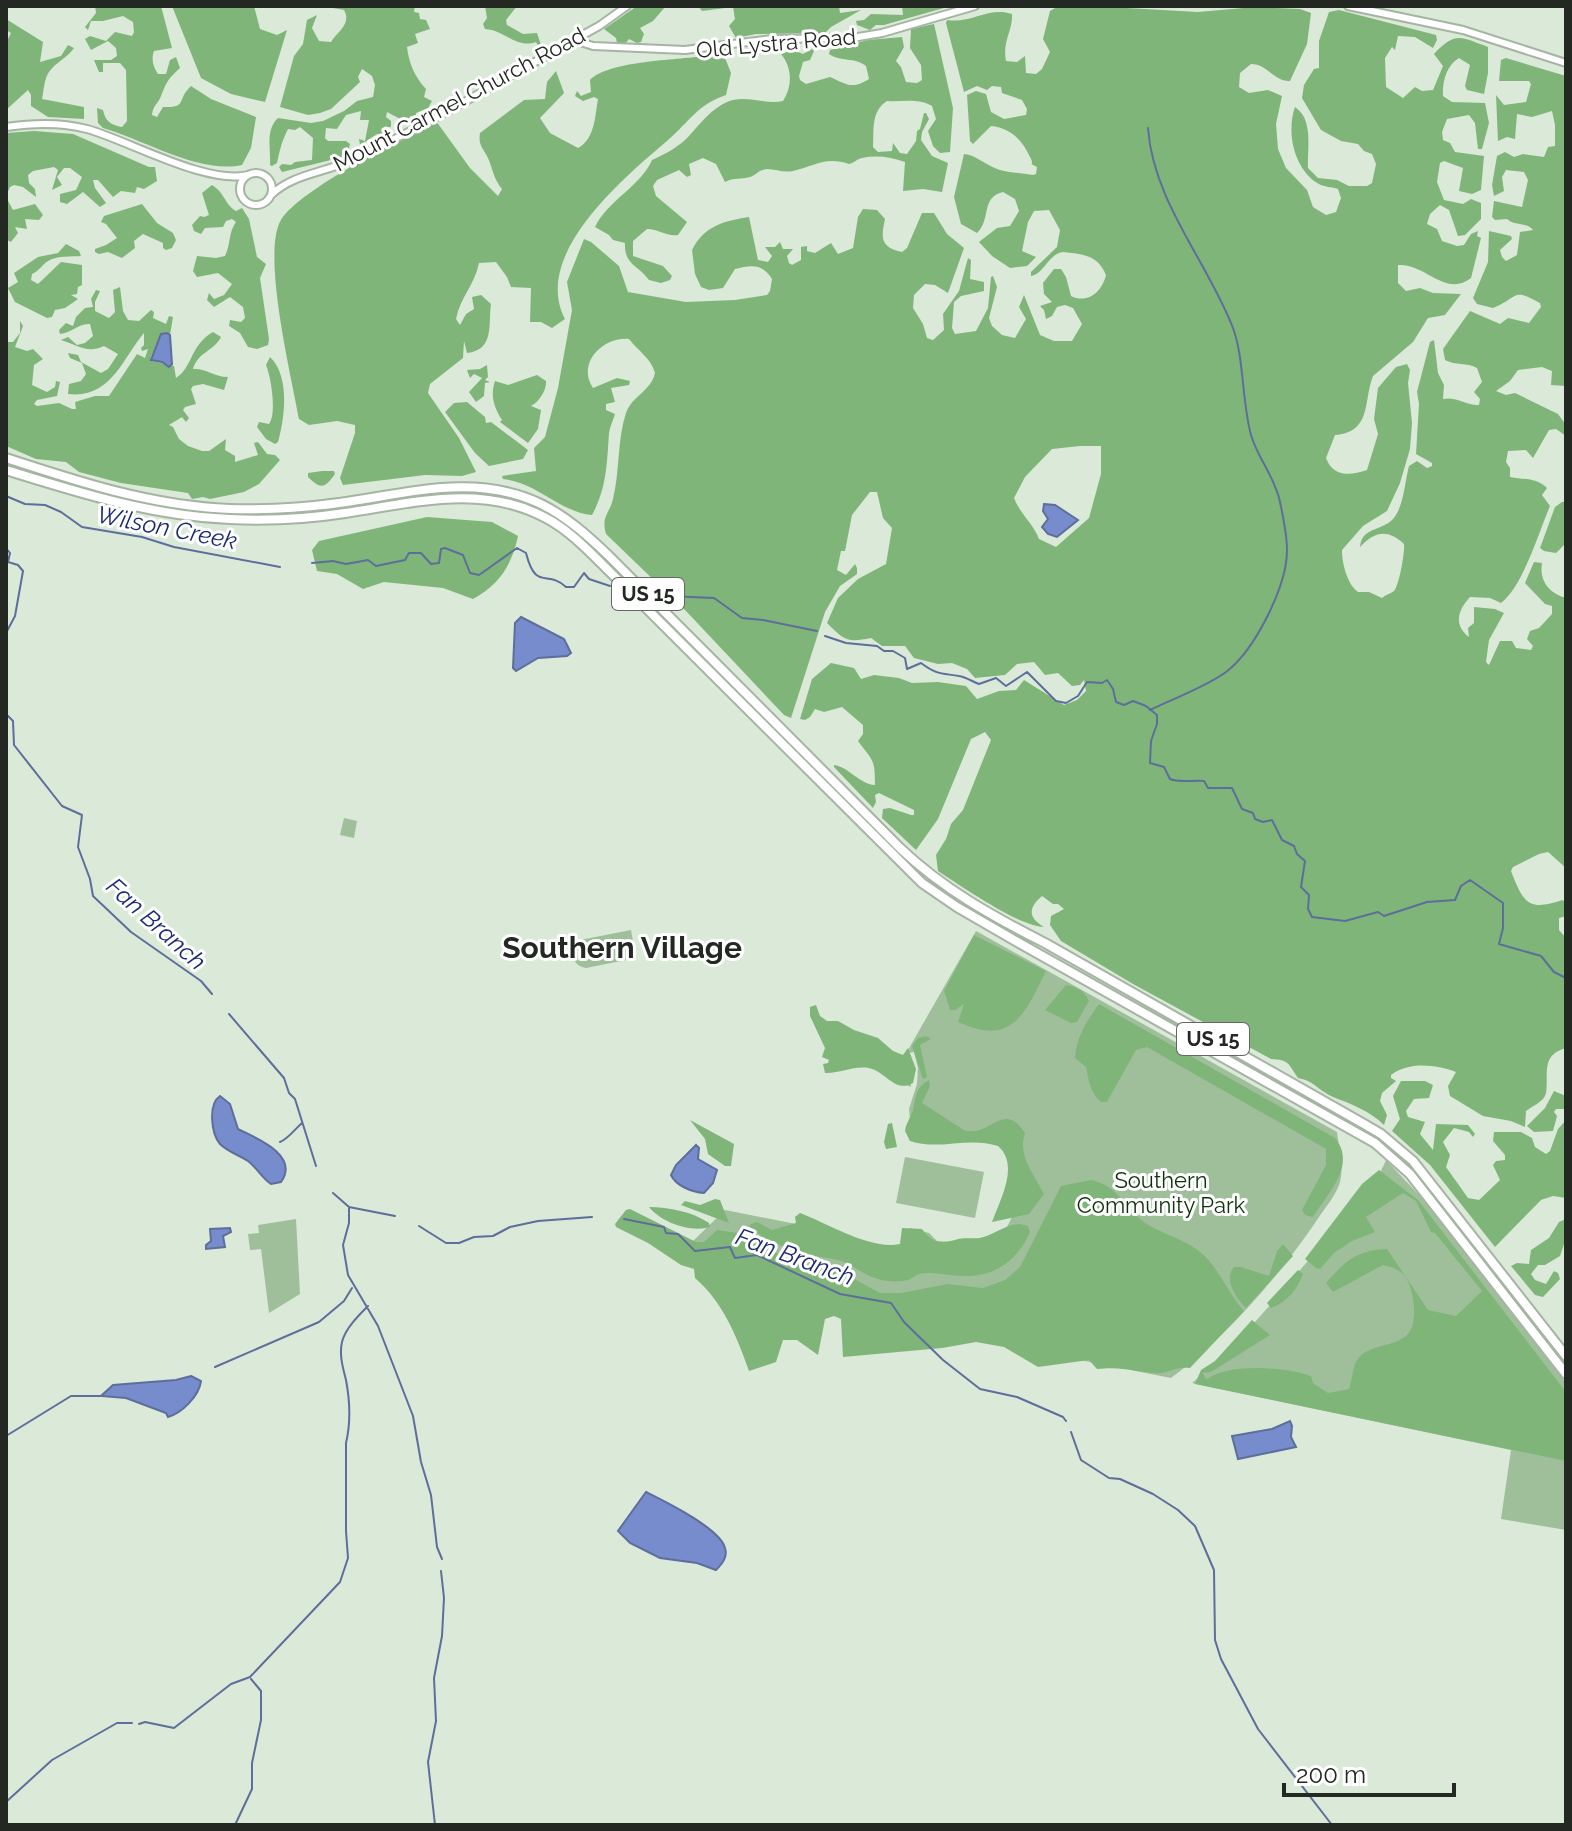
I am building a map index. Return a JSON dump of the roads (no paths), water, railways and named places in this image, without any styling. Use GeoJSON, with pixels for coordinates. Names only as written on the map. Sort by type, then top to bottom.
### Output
{"type":"FeatureCollection","features":[{"type":"Feature","properties":{"kind":"highway","name":"US 15"},"geometry":{"type":"LineString","coordinates":[[6,458],[126,495],[202,507],[291,508],[439,486],[514,494],[553,511],[572,522],[608,555],[931,876],[997,918],[1364,1124],[1402,1151],[1461,1220],[1566,1356]]}},
{"type":"Feature","properties":{"kind":"highway","name":"US 15"},"geometry":{"type":"LineString","coordinates":[[6,470],[123,505],[202,518],[291,519],[440,497],[513,504],[548,519],[602,564],[922,883],[1021,944],[1375,1143],[1392,1157],[1410,1174],[1566,1374]]}},
{"type":"Feature","properties":{"kind":"main road","name":"Mount Carmel Church Road"},"geometry":{"type":"LineString","coordinates":[[271,195],[287,182],[349,161],[574,40],[627,6]]}},
{"type":"Feature","properties":{"kind":"main road","name":"Old Lystra Road"},"geometry":{"type":"LineString","coordinates":[[574,40],[593,46],[685,50],[772,39],[852,38],[882,33],[975,6]]}},
{"type":"Feature","properties":{"kind":"main road"},"geometry":{"type":"LineString","coordinates":[[1348,6],[1463,30],[1566,63]]}},
{"type":"Feature","properties":{"kind":"main road"},"geometry":{"type":"LineString","coordinates":[[6,127],[49,123],[79,127],[228,178],[251,204],[260,204],[271,195],[270,181],[258,173],[228,178]]}},
{"type":"Feature","properties":{"kind":"main road"},"geometry":{"type":"LineString","coordinates":[[240,188],[248,175]]}},
{"type":"Feature","properties":{"kind":"main road","name":"Mount Carmel Church Road"},"geometry":{"type":"LineString","coordinates":[[270,181],[287,182]]}},
{"type":"Feature","properties":{"kind":"water"},"geometry":{"type":"Polygon","coordinates":[[[161,334],[170,335],[172,364],[169,367],[151,360],[161,334]]]}},
{"type":"Feature","properties":{"kind":"water"},"geometry":{"type":"Polygon","coordinates":[[[1044,504],[1055,505],[1078,520],[1057,537],[1048,534],[1042,527],[1048,519],[1043,511],[1044,504]]]}},
{"type":"Feature","properties":{"kind":"water"},"geometry":{"type":"Polygon","coordinates":[[[521,617],[564,639],[571,653],[538,658],[516,671],[513,668],[515,623],[521,617]]]}},
{"type":"Feature","properties":{"kind":"water"},"geometry":{"type":"Polygon","coordinates":[[[220,1096],[230,1104],[238,1129],[265,1143],[280,1156],[285,1164],[281,1182],[271,1184],[248,1161],[220,1144],[212,1119],[214,1105],[220,1096]]]}},
{"type":"Feature","properties":{"kind":"water"},"geometry":{"type":"Polygon","coordinates":[[[696,1145],[699,1148],[698,1159],[717,1170],[713,1183],[704,1193],[685,1188],[671,1175],[676,1165],[696,1145]]]}},
{"type":"Feature","properties":{"kind":"water"},"geometry":{"type":"Polygon","coordinates":[[[230,1228],[231,1232],[223,1236],[225,1247],[206,1249],[211,1241],[210,1229],[230,1228]]]}},
{"type":"Feature","properties":{"kind":"water"},"geometry":{"type":"Polygon","coordinates":[[[191,1376],[201,1381],[197,1392],[184,1408],[168,1417],[166,1413],[126,1398],[101,1396],[113,1385],[191,1376]]]}},
{"type":"Feature","properties":{"kind":"water"},"geometry":{"type":"Polygon","coordinates":[[[1290,1421],[1291,1437],[1296,1447],[1238,1459],[1232,1436],[1272,1429],[1290,1421]]]}},
{"type":"Feature","properties":{"kind":"water"},"geometry":{"type":"Polygon","coordinates":[[[646,1492],[690,1516],[721,1540],[726,1554],[716,1570],[697,1563],[660,1558],[630,1543],[618,1531],[646,1492]]]}},
{"type":"Feature","properties":{"kind":"waterway"},"geometry":{"type":"LineString","coordinates":[[1148,128],[1152,155],[1170,206],[1222,303],[1237,340],[1251,435],[1278,493],[1287,550],[1286,565],[1275,599],[1258,633],[1237,662],[1208,683],[1150,710]]}},
{"type":"Feature","properties":{"kind":"waterway","name":"Wilson Creek"},"geometry":{"type":"LineString","coordinates":[[6,496],[25,504],[45,505],[82,527],[280,567]]}},
{"type":"Feature","properties":{"kind":"waterway","name":"Fan Branch"},"geometry":{"type":"LineString","coordinates":[[6,548],[10,553],[8,562],[18,565],[23,571],[15,616],[6,633]]}},
{"type":"Feature","properties":{"kind":"waterway","name":"Wilson Creek"},"geometry":{"type":"LineString","coordinates":[[312,563],[333,561],[346,564],[368,560],[376,566],[405,560],[409,553],[421,553],[431,564],[439,563],[441,549],[445,548],[463,555],[470,573],[479,575],[517,548],[526,553],[538,576],[574,587],[584,573],[589,579],[610,586]]}},
{"type":"Feature","properties":{"kind":"waterway","name":"Wilson Creek"},"geometry":{"type":"LineString","coordinates":[[668,596],[714,598],[742,618],[817,631]]}},
{"type":"Feature","properties":{"kind":"waterway","name":"Wilson Creek"},"geometry":{"type":"LineString","coordinates":[[825,636],[893,651],[905,658],[907,669],[921,663],[935,672],[979,684],[996,678],[1006,686],[1027,672],[1056,701],[1066,703],[1078,696],[1087,682],[1102,683],[1107,680],[1116,702],[1124,705],[1133,701],[1157,715],[1150,763],[1164,767],[1170,779],[1204,781],[1208,788],[1232,788],[1242,809],[1263,822],[1272,820],[1282,840],[1294,846],[1305,861],[1301,887],[1309,895],[1308,909],[1312,917],[1345,921],[1378,912],[1384,916],[1427,902],[1455,900],[1461,886],[1470,880],[1503,903],[1503,928],[1499,944],[1541,956],[1554,972],[1566,978]]}},
{"type":"Feature","properties":{"kind":"waterway","name":"Fan Branch"},"geometry":{"type":"LineString","coordinates":[[6,714],[13,721],[14,745],[62,806],[82,815],[78,847],[93,896],[131,932],[201,981],[212,994]]}},
{"type":"Feature","properties":{"kind":"waterway","name":"Fan Branch"},"geometry":{"type":"LineString","coordinates":[[229,1014],[284,1078],[289,1093],[295,1099],[316,1166]]}},
{"type":"Feature","properties":{"kind":"waterway"},"geometry":{"type":"LineString","coordinates":[[280,1142],[302,1123]]}},
{"type":"Feature","properties":{"kind":"waterway","name":"Fan Branch"},"geometry":{"type":"LineString","coordinates":[[333,1193],[349,1207],[395,1216]]}},
{"type":"Feature","properties":{"kind":"waterway"},"geometry":{"type":"LineString","coordinates":[[349,1207],[349,1223],[343,1245],[348,1275],[378,1326],[413,1416],[421,1462],[431,1495],[437,1547],[442,1559]]}},
{"type":"Feature","properties":{"kind":"waterway","name":"Fan Branch"},"geometry":{"type":"LineString","coordinates":[[419,1226],[446,1243],[459,1243],[538,1221],[592,1217]]}},
{"type":"Feature","properties":{"kind":"waterway","name":"Fan Branch"},"geometry":{"type":"LineString","coordinates":[[624,1219],[664,1227],[666,1233],[678,1234],[695,1251],[730,1247],[735,1258],[757,1255],[840,1294],[891,1303],[904,1322],[943,1360],[980,1389],[1017,1397],[1066,1421]]}},
{"type":"Feature","properties":{"kind":"waterway"},"geometry":{"type":"LineString","coordinates":[[215,1367],[319,1322],[344,1301],[352,1288]]}},
{"type":"Feature","properties":{"kind":"waterway"},"geometry":{"type":"LineString","coordinates":[[139,1724],[145,1722],[174,1728],[231,1684],[250,1677],[340,1582],[348,1558],[346,1443],[349,1427],[341,1347],[349,1328],[368,1306]]}},
{"type":"Feature","properties":{"kind":"waterway"},"geometry":{"type":"LineString","coordinates":[[6,1436],[71,1396],[101,1396]]}},
{"type":"Feature","properties":{"kind":"waterway","name":"Fan Branch"},"geometry":{"type":"LineString","coordinates":[[1071,1432],[1081,1460],[1109,1478],[1120,1479],[1153,1494],[1178,1510],[1195,1526],[1214,1570],[1215,1640],[1221,1659],[1258,1729],[1332,1825]]}},
{"type":"Feature","properties":{"kind":"waterway"},"geometry":{"type":"LineString","coordinates":[[435,1825],[428,1762],[436,1721],[434,1678],[442,1636],[444,1598],[441,1571]]}},
{"type":"Feature","properties":{"kind":"waterway"},"geometry":{"type":"LineString","coordinates":[[235,1825],[252,1789],[252,1763],[261,1720],[261,1691],[251,1679]]}},
{"type":"Feature","properties":{"kind":"waterway"},"geometry":{"type":"LineString","coordinates":[[6,1802],[52,1760],[117,1723],[132,1723]]}},
{"type":"Feature","properties":{"kind":"district","name":"Southern Village"},"geometry":{"type":"Point","coordinates":[622,948]}},
{"type":"Feature","properties":{"kind":"park label","name":"Southern Community Park"},"geometry":{"type":"Point","coordinates":[1161,1192]}}]}
